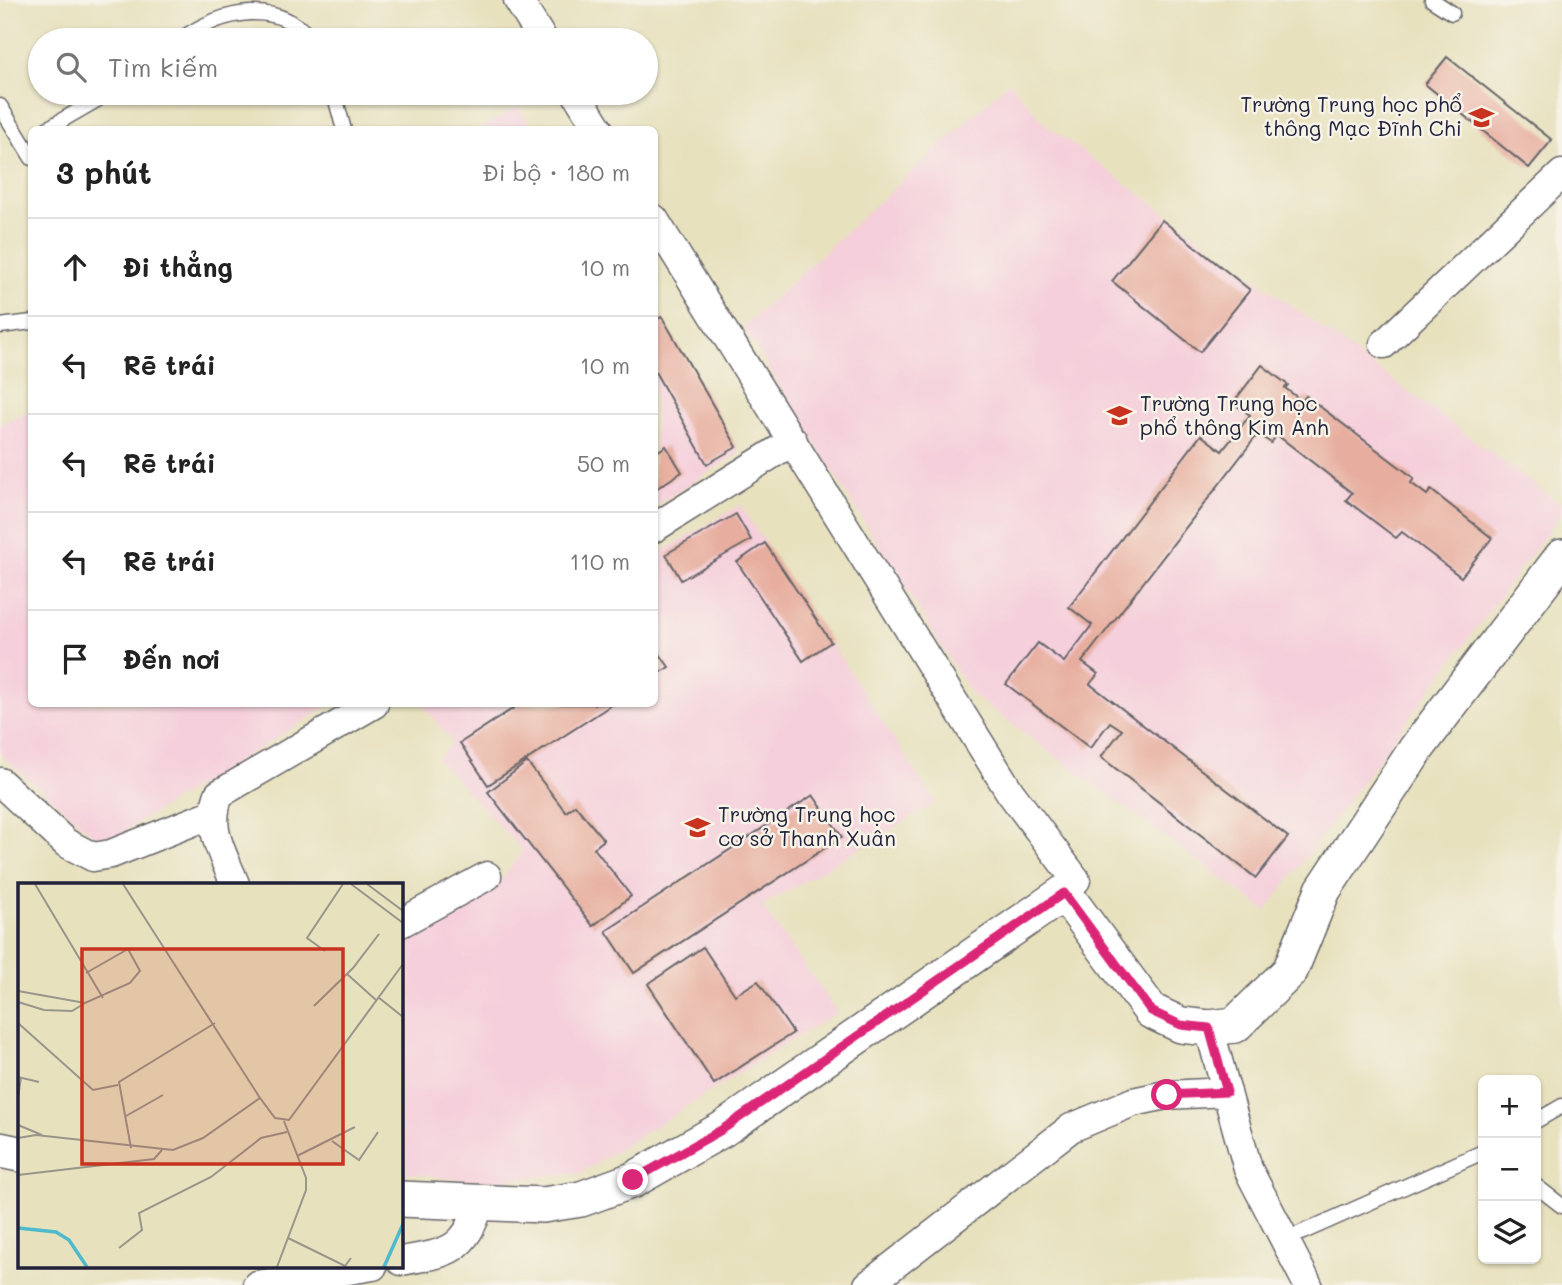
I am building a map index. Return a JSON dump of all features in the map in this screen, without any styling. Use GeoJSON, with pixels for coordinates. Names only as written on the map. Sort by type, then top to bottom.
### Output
{"type":"FeatureCollection","features":[{"type":"Feature","properties":{"kind":"street"},"geometry":{"type":"LineString","coordinates":[[518,0],[536,28]]}},
{"type":"Feature","properties":{"kind":"street"},"geometry":{"type":"LineString","coordinates":[[583,105],[596,126]]}},
{"type":"Feature","properties":{"kind":"street"},"geometry":{"type":"LineString","coordinates":[[1384,344],[1562,174]]}},
{"type":"Feature","properties":{"kind":"street"},"geometry":{"type":"LineString","coordinates":[[402,1199],[543,1205],[581,1199],[633,1180],[723,1129],[1064,893],[1076,880],[1010,792],[658,225]]}},
{"type":"Feature","properties":{"kind":"street"},"geometry":{"type":"LineString","coordinates":[[658,525],[793,441]]}},
{"type":"Feature","properties":{"kind":"street"},"geometry":{"type":"LineString","coordinates":[[1064,893],[1151,1011],[1181,1025],[1209,1028],[1235,1025],[1290,971],[1323,890],[1417,748],[1562,557]]}},
{"type":"Feature","properties":{"kind":"street"},"geometry":{"type":"LineString","coordinates":[[235,883],[216,836],[212,814],[219,794],[369,707]]}},
{"type":"Feature","properties":{"kind":"street"},"geometry":{"type":"LineString","coordinates":[[0,782],[66,844],[93,857],[111,854],[212,814]]}},
{"type":"Feature","properties":{"kind":"street"},"geometry":{"type":"LineString","coordinates":[[402,922],[486,876]]}},
{"type":"Feature","properties":{"kind":"street"},"geometry":{"type":"LineString","coordinates":[[1209,1028],[1248,1169],[1308,1285]]}},
{"type":"Feature","properties":{"kind":"street"},"geometry":{"type":"LineString","coordinates":[[868,1285],[1071,1128],[1133,1102],[1167,1095],[1227,1092]]}},
{"type":"Feature","properties":{"kind":"street"},"geometry":{"type":"LineString","coordinates":[[0,1150],[18,1154]]}},
{"type":"Feature","properties":{"kind":"street"},"geometry":{"type":"LineString","coordinates":[[402,1261],[430,1256],[463,1242],[473,1227],[480,1203]]}},
{"type":"Feature","properties":{"kind":"street"},"geometry":{"type":"LineString","coordinates":[[257,1285],[361,1268]]}},
{"type":"Feature","properties":{"kind":"lane"},"geometry":{"type":"LineString","coordinates":[[198,28],[229,8],[251,2],[275,0],[289,8],[303,28]]}},
{"type":"Feature","properties":{"kind":"lane"},"geometry":{"type":"LineString","coordinates":[[1432,0],[1452,13]]}},
{"type":"Feature","properties":{"kind":"lane"},"geometry":{"type":"LineString","coordinates":[[52,126],[88,105]]}},
{"type":"Feature","properties":{"kind":"lane"},"geometry":{"type":"LineString","coordinates":[[337,105],[343,126]]}},
{"type":"Feature","properties":{"kind":"lane"},"geometry":{"type":"LineString","coordinates":[[0,106],[26,139]]}},
{"type":"Feature","properties":{"kind":"lane"},"geometry":{"type":"LineString","coordinates":[[0,326],[28,323]]}},
{"type":"Feature","properties":{"kind":"lane"},"geometry":{"type":"LineString","coordinates":[[0,338],[15,325]]}},
{"type":"Feature","properties":{"kind":"lane"},"geometry":{"type":"LineString","coordinates":[[1541,1118],[1562,1106]]}},
{"type":"Feature","properties":{"kind":"lane"},"geometry":{"type":"LineString","coordinates":[[1285,1240],[1478,1154]]}},
{"type":"Feature","properties":{"kind":"lane"},"geometry":{"type":"LineString","coordinates":[[1541,1190],[1562,1206]]}},
{"type":"Feature","properties":{"kind":"shaded area","name":"Trường Trung học phổ thông Kim Anh"},"geometry":{"type":"Polygon","coordinates":[[[1009,82],[1046,125],[1562,505],[1562,513],[1266,911],[971,694],[743,327],[1009,82]]]}},
{"type":"Feature","properties":{"kind":"shaded area"},"geometry":{"type":"Polygon","coordinates":[[[518,107],[531,126],[485,126],[518,107]]]}},
{"type":"Feature","properties":{"kind":"shaded area"},"geometry":{"type":"Polygon","coordinates":[[[662,317],[740,453],[658,504],[658,318],[662,317]]]}},
{"type":"Feature","properties":{"kind":"shaded area"},"geometry":{"type":"Polygon","coordinates":[[[28,411],[28,707],[327,707],[103,844],[0,754],[0,424],[28,411]]]}},
{"type":"Feature","properties":{"kind":"shaded area","name":"Trường Trung học cơ sở Thanh Xuân"},"geometry":{"type":"Polygon","coordinates":[[[740,505],[936,803],[762,906],[837,1012],[581,1173],[476,1182],[402,1172],[402,939],[495,889],[523,851],[437,759],[452,742],[424,707],[658,707],[658,554],[740,505]]]}},
{"type":"Feature","properties":{"kind":"building"},"geometry":{"type":"Polygon","coordinates":[[[1447,57],[1552,140],[1529,168],[1425,84],[1447,57]]]}},
{"type":"Feature","properties":{"kind":"building"},"geometry":{"type":"Polygon","coordinates":[[[1162,220],[1250,290],[1200,352],[1112,281],[1162,220]]]}},
{"type":"Feature","properties":{"kind":"building"},"geometry":{"type":"Polygon","coordinates":[[[662,317],[737,447],[707,464],[658,377],[658,318],[662,317]]]}},
{"type":"Feature","properties":{"kind":"building"},"geometry":{"type":"Polygon","coordinates":[[[1262,365],[1288,385],[1285,388],[1302,401],[1306,396],[1414,478],[1411,483],[1427,495],[1431,490],[1492,538],[1461,577],[1402,532],[1396,538],[1346,500],[1352,493],[1277,435],[1271,443],[1258,434],[1082,662],[1098,674],[1090,684],[1288,837],[1256,878],[1101,757],[1122,730],[1110,722],[1090,748],[1006,684],[1038,643],[1064,662],[1092,625],[1069,607],[1201,435],[1222,451],[1250,415],[1233,403],[1262,365]]]}},
{"type":"Feature","properties":{"kind":"building"},"geometry":{"type":"Polygon","coordinates":[[[666,446],[682,472],[658,487],[658,451],[666,446]]]}},
{"type":"Feature","properties":{"kind":"building"},"geometry":{"type":"Polygon","coordinates":[[[736,514],[751,540],[681,580],[666,554],[736,514]]]}},
{"type":"Feature","properties":{"kind":"building"},"geometry":{"type":"Polygon","coordinates":[[[765,543],[831,642],[803,661],[737,562],[765,543]]]}},
{"type":"Feature","properties":{"kind":"building"},"geometry":{"type":"Polygon","coordinates":[[[658,652],[669,667],[658,674],[658,652]]]}},
{"type":"Feature","properties":{"kind":"building"},"geometry":{"type":"Polygon","coordinates":[[[515,707],[608,707],[488,785],[460,743],[515,707]]]}},
{"type":"Feature","properties":{"kind":"building"},"geometry":{"type":"Polygon","coordinates":[[[527,762],[566,812],[575,805],[604,840],[594,848],[631,896],[593,926],[488,792],[527,762]]]}},
{"type":"Feature","properties":{"kind":"building"},"geometry":{"type":"Polygon","coordinates":[[[813,795],[842,837],[634,973],[606,931],[813,795]]]}},
{"type":"Feature","properties":{"kind":"building"},"geometry":{"type":"Polygon","coordinates":[[[703,947],[735,995],[758,981],[793,1033],[714,1084],[648,984],[703,947]]]}},
{"type":"Feature","properties":{"kind":"place","name":"Trường Trung học phổ thông Mạc Đĩnh Chi"},"geometry":{"type":"Point","coordinates":[1482,117]}},
{"type":"Feature","properties":{"kind":"place","name":"Trường Trung học phổ thông Kim Anh"},"geometry":{"type":"Point","coordinates":[1120,416]}},
{"type":"Feature","properties":{"kind":"place","name":"Trường Trung học cơ sở Thanh Xuân"},"geometry":{"type":"Point","coordinates":[698,827]}},
{"type":"Feature","properties":{"kind":"route"},"geometry":{"type":"LineString","coordinates":[[633,1180],[723,1129],[1064,893],[1151,1011],[1181,1025],[1209,1028],[1227,1092],[1167,1095]]}}]}
